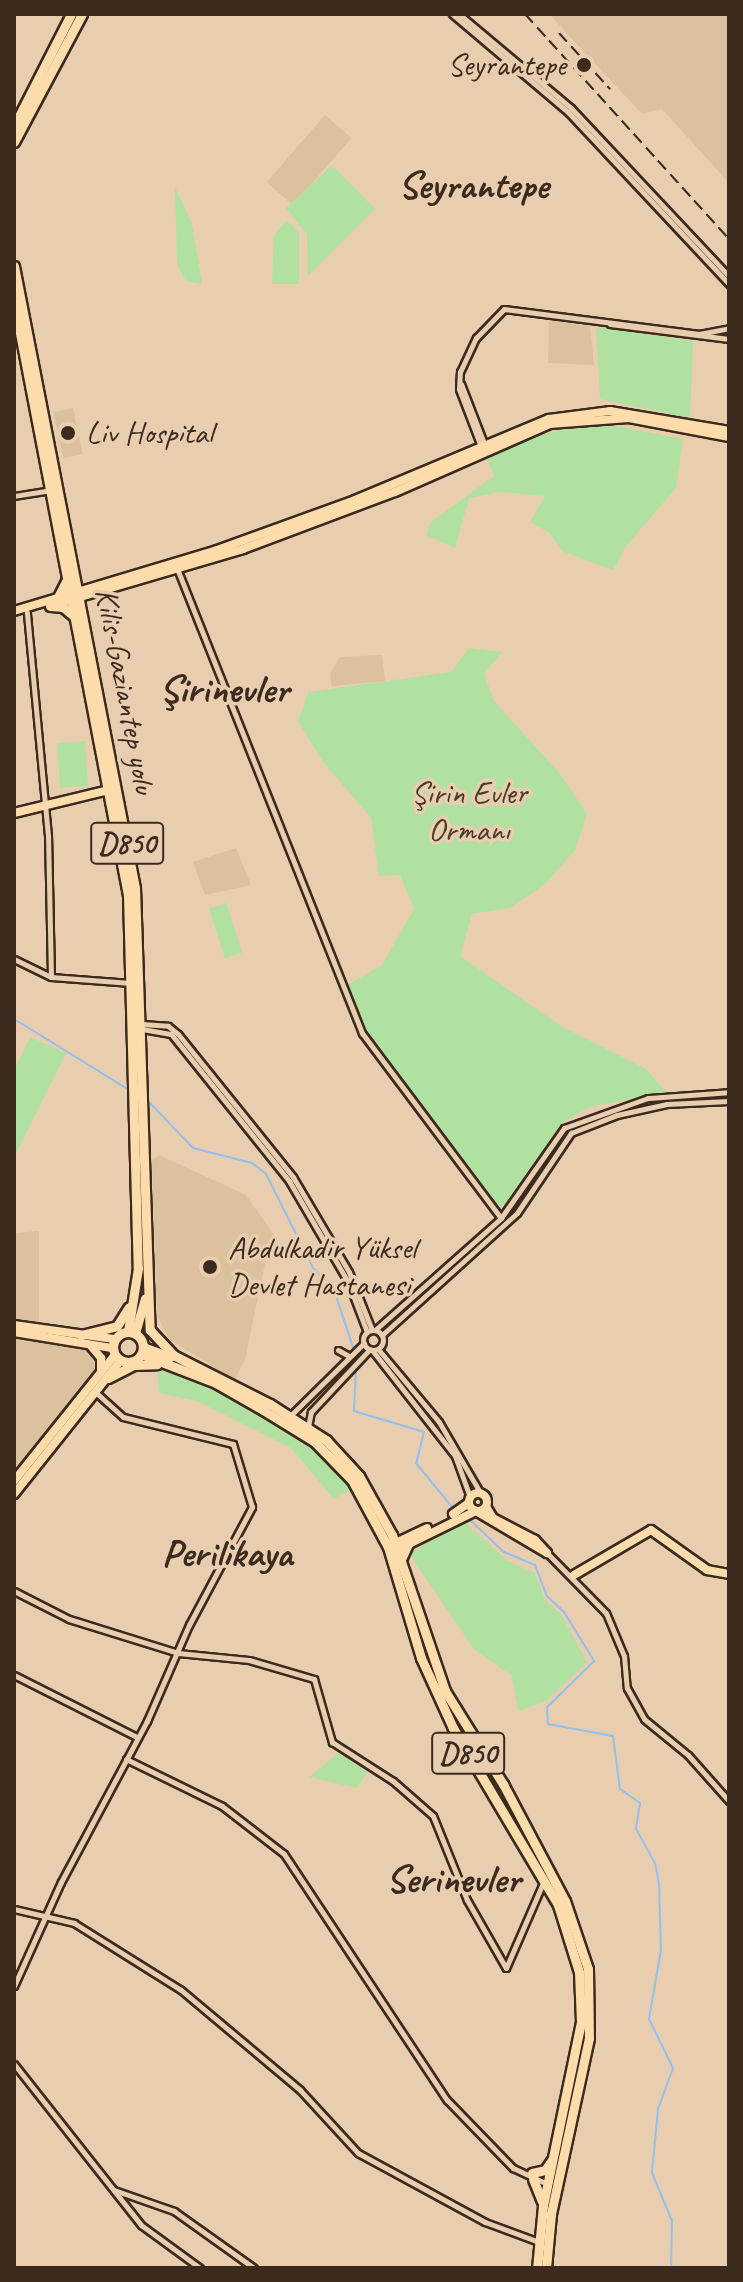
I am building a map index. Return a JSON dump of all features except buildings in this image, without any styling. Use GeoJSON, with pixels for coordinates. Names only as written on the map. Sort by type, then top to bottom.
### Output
{"type":"FeatureCollection","features":[{"type":"Feature","properties":{"kind":"highway"},"geometry":{"type":"LineString","coordinates":[[14,126],[71,14]]}},
{"type":"Feature","properties":{"kind":"highway"},"geometry":{"type":"LineString","coordinates":[[14,142],[82,14]]}},
{"type":"Feature","properties":{"kind":"highway","name":"Kilis-Gaziantep yolu"},"geometry":{"type":"LineString","coordinates":[[14,266],[72,577]]}},
{"type":"Feature","properties":{"kind":"highway","name":"Kilis-Gaziantep yolu"},"geometry":{"type":"LineString","coordinates":[[14,302],[51,490],[72,577],[80,593],[79,616],[128,895],[139,1076]]}},
{"type":"Feature","properties":{"kind":"highway"},"geometry":{"type":"LineString","coordinates":[[50,606],[63,607],[79,616],[80,593],[72,577],[58,597]]}},
{"type":"Feature","properties":{"kind":"highway","name":"Kilis-Gaziantep yolu"},"geometry":{"type":"LineString","coordinates":[[79,616],[135,888],[142,1027],[132,1332]]}},
{"type":"Feature","properties":{"kind":"highway","name":"Kilis-Gaziantep yolu"},"geometry":{"type":"LineString","coordinates":[[139,1105],[148,1323],[157,1341],[185,1362]]}},
{"type":"Feature","properties":{"kind":"highway"},"geometry":{"type":"LineString","coordinates":[[132,1332],[142,1351],[134,1361],[116,1351],[132,1332],[147,1289]]}},
{"type":"Feature","properties":{"kind":"highway"},"geometry":{"type":"LineString","coordinates":[[84,1339],[117,1326],[135,1293]]}},
{"type":"Feature","properties":{"kind":"highway","name":"D850"},"geometry":{"type":"LineString","coordinates":[[142,1351],[185,1362],[289,1416],[326,1440],[359,1476],[394,1548],[445,1691],[550,1869],[588,1969],[589,2038],[553,2182],[539,2267]]}},
{"type":"Feature","properties":{"kind":"highway","name":"D850"},"geometry":{"type":"LineString","coordinates":[[142,1351],[239,1396],[326,1451],[360,1490],[394,1548],[421,1658],[453,1728],[545,1879],[571,1938],[582,1995],[580,2041],[554,2158],[553,2182],[543,2206],[539,2267]]}},
{"type":"Feature","properties":{"kind":"highway"},"geometry":{"type":"LineString","coordinates":[[104,1375],[133,1365],[175,1367]]}},
{"type":"Feature","properties":{"kind":"highway"},"geometry":{"type":"LineString","coordinates":[[394,1548],[407,1542]]}},
{"type":"Feature","properties":{"kind":"highway"},"geometry":{"type":"LineString","coordinates":[[394,1548],[407,1542]]}},
{"type":"Feature","properties":{"kind":"highway"},"geometry":{"type":"LineString","coordinates":[[543,2206],[532,2176],[545,2170],[554,2158]]}},
{"type":"Feature","properties":{"kind":"main road"},"geometry":{"type":"LineString","coordinates":[[14,614],[58,597],[176,566],[395,492],[484,447],[550,424],[588,418],[629,418],[726,434]]}},
{"type":"Feature","properties":{"kind":"main road"},"geometry":{"type":"LineString","coordinates":[[14,614],[50,606],[80,593]]}},
{"type":"Feature","properties":{"kind":"main road"},"geometry":{"type":"LineString","coordinates":[[14,813],[108,790]]}},
{"type":"Feature","properties":{"kind":"main road"},"geometry":{"type":"LineString","coordinates":[[14,1325],[84,1339],[116,1351],[96,1393],[14,1494]]}},
{"type":"Feature","properties":{"kind":"main road"},"geometry":{"type":"LineString","coordinates":[[14,1332],[84,1339],[98,1351],[104,1375]]}},
{"type":"Feature","properties":{"kind":"main road"},"geometry":{"type":"LineString","coordinates":[[14,1481],[104,1375]]}},
{"type":"Feature","properties":{"kind":"main road"},"geometry":{"type":"LineString","coordinates":[[407,1542],[481,1494],[493,1518],[535,1540],[547,1553]]}},
{"type":"Feature","properties":{"kind":"main road"},"geometry":{"type":"LineString","coordinates":[[469,1500],[476,1511],[547,1553]]}},
{"type":"Feature","properties":{"kind":"main road"},"geometry":{"type":"LineString","coordinates":[[407,1542],[486,1507]]}},
{"type":"Feature","properties":{"kind":"main road"},"geometry":{"type":"LineString","coordinates":[[574,1575],[651,1530],[707,1570],[729,1574]]}},
{"type":"Feature","properties":{"kind":"street"},"geometry":{"type":"LineString","coordinates":[[452,14],[568,112],[729,284]]}},
{"type":"Feature","properties":{"kind":"street"},"geometry":{"type":"LineString","coordinates":[[459,14],[571,108],[729,276]]}},
{"type":"Feature","properties":{"kind":"street"},"geometry":{"type":"LineString","coordinates":[[484,447],[459,380],[476,338],[504,309],[699,334],[729,328]]}},
{"type":"Feature","properties":{"kind":"street"},"geometry":{"type":"LineString","coordinates":[[605,322],[664,334],[729,339]]}},
{"type":"Feature","properties":{"kind":"street"},"geometry":{"type":"LineString","coordinates":[[14,496],[51,490]]}},
{"type":"Feature","properties":{"kind":"street"},"geometry":{"type":"LineString","coordinates":[[176,566],[362,1033],[501,1218]]}},
{"type":"Feature","properties":{"kind":"street"},"geometry":{"type":"LineString","coordinates":[[27,612],[46,807],[51,977]]}},
{"type":"Feature","properties":{"kind":"street"},"geometry":{"type":"LineString","coordinates":[[14,959],[51,977],[132,983]]}},
{"type":"Feature","properties":{"kind":"street"},"geometry":{"type":"LineString","coordinates":[[142,1027],[171,1034],[289,1181],[348,1282],[371,1331],[382,1335]]}},
{"type":"Feature","properties":{"kind":"street"},"geometry":{"type":"LineString","coordinates":[[289,1416],[302,1409],[361,1346],[371,1331],[501,1218],[564,1128],[648,1098],[729,1092]]}},
{"type":"Feature","properties":{"kind":"street"},"geometry":{"type":"LineString","coordinates":[[308,1428],[311,1412],[373,1349],[382,1335],[517,1213],[571,1133],[617,1115],[667,1104],[729,1101]]}},
{"type":"Feature","properties":{"kind":"street"},"geometry":{"type":"LineString","coordinates":[[361,1346],[373,1349],[439,1422],[481,1494]]}},
{"type":"Feature","properties":{"kind":"street"},"geometry":{"type":"LineString","coordinates":[[373,1349],[455,1456],[469,1500]]}},
{"type":"Feature","properties":{"kind":"street"},"geometry":{"type":"LineString","coordinates":[[338,1350],[350,1356]]}},
{"type":"Feature","properties":{"kind":"street"},"geometry":{"type":"LineString","coordinates":[[14,1986],[252,1507],[252,1494],[233,1444],[123,1417],[96,1393]]}},
{"type":"Feature","properties":{"kind":"street"},"geometry":{"type":"LineString","coordinates":[[547,1553],[574,1575],[606,1613],[624,1656],[627,1688],[644,1719],[688,1755],[729,1801]]}},
{"type":"Feature","properties":{"kind":"street"},"geometry":{"type":"LineString","coordinates":[[14,1591],[69,1619],[178,1653],[249,1660],[314,1679],[327,1736],[433,1816],[467,1900],[506,1968],[545,1879]]}},
{"type":"Feature","properties":{"kind":"street"},"geometry":{"type":"LineString","coordinates":[[14,1675],[137,1737]]}},
{"type":"Feature","properties":{"kind":"street"},"geometry":{"type":"LineString","coordinates":[[126,1759],[222,1806],[284,1854],[447,2100],[513,2168],[553,2182]]}},
{"type":"Feature","properties":{"kind":"street"},"geometry":{"type":"LineString","coordinates":[[14,1909],[74,1923],[181,1990],[300,2090],[358,2153],[485,2222],[539,2242]]}},
{"type":"Feature","properties":{"kind":"street"},"geometry":{"type":"LineString","coordinates":[[14,2064],[141,2225],[200,2268]]}},
{"type":"Feature","properties":{"kind":"street"},"geometry":{"type":"LineString","coordinates":[[113,2189],[174,2211],[254,2268]]}},
{"type":"Feature","properties":{"kind":"shaded area"},"geometry":{"type":"Polygon","coordinates":[[[549,14],[729,14],[729,183],[662,109],[642,114],[549,14]]]}},
{"type":"Feature","properties":{"kind":"shaded area"},"geometry":{"type":"Polygon","coordinates":[[[325,115],[351,138],[293,205],[267,182],[325,115]]]}},
{"type":"Feature","properties":{"kind":"shaded area"},"geometry":{"type":"Polygon","coordinates":[[[549,320],[590,326],[594,365],[548,363],[549,320]]]}},
{"type":"Feature","properties":{"kind":"shaded area","name":"Liv Hospital"},"geometry":{"type":"Polygon","coordinates":[[[73,408],[83,454],[63,458],[53,412],[73,408]]]}},
{"type":"Feature","properties":{"kind":"shaded area"},"geometry":{"type":"Polygon","coordinates":[[[382,655],[385,681],[332,686],[330,674],[340,657],[382,655]]]}},
{"type":"Feature","properties":{"kind":"shaded area"},"geometry":{"type":"Polygon","coordinates":[[[236,848],[251,885],[205,895],[193,862],[236,848]]]}},
{"type":"Feature","properties":{"kind":"shaded area","name":"Abdulkadir Yüksel Devlet Hastanesi"},"geometry":{"type":"Polygon","coordinates":[[[159,1155],[246,1195],[278,1241],[267,1254],[245,1359],[235,1380],[169,1339],[157,1315],[152,1161],[159,1155]]]}},
{"type":"Feature","properties":{"kind":"shaded area"},"geometry":{"type":"Polygon","coordinates":[[[39,1231],[39,1338],[90,1351],[100,1360],[100,1370],[14,1476],[14,1233],[39,1231]]]}},
{"type":"Feature","properties":{"kind":"green space"},"geometry":{"type":"Polygon","coordinates":[[[329,168],[335,168],[375,209],[308,276],[307,234],[286,208],[329,168]]]}},
{"type":"Feature","properties":{"kind":"green space"},"geometry":{"type":"Polygon","coordinates":[[[175,187],[192,224],[202,284],[186,281],[177,264],[175,187]]]}},
{"type":"Feature","properties":{"kind":"green space"},"geometry":{"type":"Polygon","coordinates":[[[287,220],[299,233],[299,284],[272,284],[274,235],[287,220]]]}},
{"type":"Feature","properties":{"kind":"green space"},"geometry":{"type":"Polygon","coordinates":[[[596,327],[693,341],[690,418],[600,399],[596,327]]]}},
{"type":"Feature","properties":{"kind":"green space"},"geometry":{"type":"Polygon","coordinates":[[[592,421],[683,439],[676,488],[626,546],[613,570],[562,551],[549,532],[530,522],[545,496],[499,492],[469,498],[455,548],[426,535],[431,522],[494,476],[484,451],[592,421]]]}},
{"type":"Feature","properties":{"kind":"green space","name":"Şirin Evler Ormanı"},"geometry":{"type":"Polygon","coordinates":[[[469,648],[502,652],[484,674],[494,701],[560,774],[587,814],[575,850],[544,885],[510,908],[472,914],[460,956],[561,1026],[646,1069],[668,1094],[592,1106],[564,1122],[512,1202],[499,1206],[366,1031],[346,986],[382,965],[414,909],[400,875],[379,876],[371,818],[323,762],[298,721],[309,692],[451,672],[469,648]]]}},
{"type":"Feature","properties":{"kind":"green space"},"geometry":{"type":"Polygon","coordinates":[[[85,741],[88,786],[60,788],[57,743],[85,741]]]}},
{"type":"Feature","properties":{"kind":"green space"},"geometry":{"type":"Polygon","coordinates":[[[226,903],[242,952],[225,958],[209,909],[226,903]]]}},
{"type":"Feature","properties":{"kind":"green space"},"geometry":{"type":"Polygon","coordinates":[[[30,1037],[66,1053],[14,1157],[14,1070],[30,1037]]]}},
{"type":"Feature","properties":{"kind":"green space"},"geometry":{"type":"Polygon","coordinates":[[[157,1369],[204,1382],[290,1432],[320,1452],[350,1489],[334,1499],[291,1448],[197,1401],[159,1393],[157,1369]]]}},
{"type":"Feature","properties":{"kind":"green space"},"geometry":{"type":"Polygon","coordinates":[[[464,1522],[508,1561],[535,1573],[545,1600],[561,1614],[587,1662],[546,1701],[518,1711],[512,1676],[474,1649],[409,1554],[464,1522]]]}},
{"type":"Feature","properties":{"kind":"green space"},"geometry":{"type":"Polygon","coordinates":[[[338,1753],[368,1771],[357,1788],[309,1777],[338,1753]]]}},
{"type":"Feature","properties":{"kind":"waterway"},"geometry":{"type":"LineString","coordinates":[[14,1019],[131,1091]]}},
{"type":"Feature","properties":{"kind":"waterway"},"geometry":{"type":"LineString","coordinates":[[147,1100],[193,1148],[252,1163],[266,1174],[313,1268],[334,1290],[354,1350]]}},
{"type":"Feature","properties":{"kind":"waterway"},"geometry":{"type":"LineString","coordinates":[[356,1368],[354,1411],[424,1432],[416,1463],[452,1507]]}},
{"type":"Feature","properties":{"kind":"waterway"},"geometry":{"type":"LineString","coordinates":[[470,1520],[504,1552],[535,1565],[547,1596],[564,1612],[594,1661],[547,1707],[548,1724],[613,1736],[620,1789],[640,1803],[636,1829],[655,1863],[659,1884],[661,1950],[649,2019],[673,2068],[658,2109],[652,2173],[672,2221],[671,2268]]}},
{"type":"Feature","properties":{"kind":"railway"},"geometry":{"type":"LineString","coordinates":[[525,14],[729,239]]}},
{"type":"Feature","properties":{"kind":"railway"},"geometry":{"type":"LineString","coordinates":[[559,33],[610,89]]}},
{"type":"Feature","properties":{"kind":"place","name":"Seyrantepe"},"geometry":{"type":"Point","coordinates":[584,65]}},
{"type":"Feature","properties":{"kind":"place","name":"Liv Hospital"},"geometry":{"type":"Point","coordinates":[68,433]}},
{"type":"Feature","properties":{"kind":"place","name":"Abdulkadir Yüksel Devlet Hastanesi"},"geometry":{"type":"Point","coordinates":[210,1267]}},
{"type":"Feature","properties":{"kind":"district","name":"Seyrantepe"},"geometry":{"type":"Point","coordinates":[473,185]}},
{"type":"Feature","properties":{"kind":"district","name":"Şirinevler"},"geometry":{"type":"Point","coordinates":[224,689]}},
{"type":"Feature","properties":{"kind":"district","name":"Perilikaya"},"geometry":{"type":"Point","coordinates":[227,1553]}},
{"type":"Feature","properties":{"kind":"district","name":"Serinevler"},"geometry":{"type":"Point","coordinates":[453,1879]}}]}
